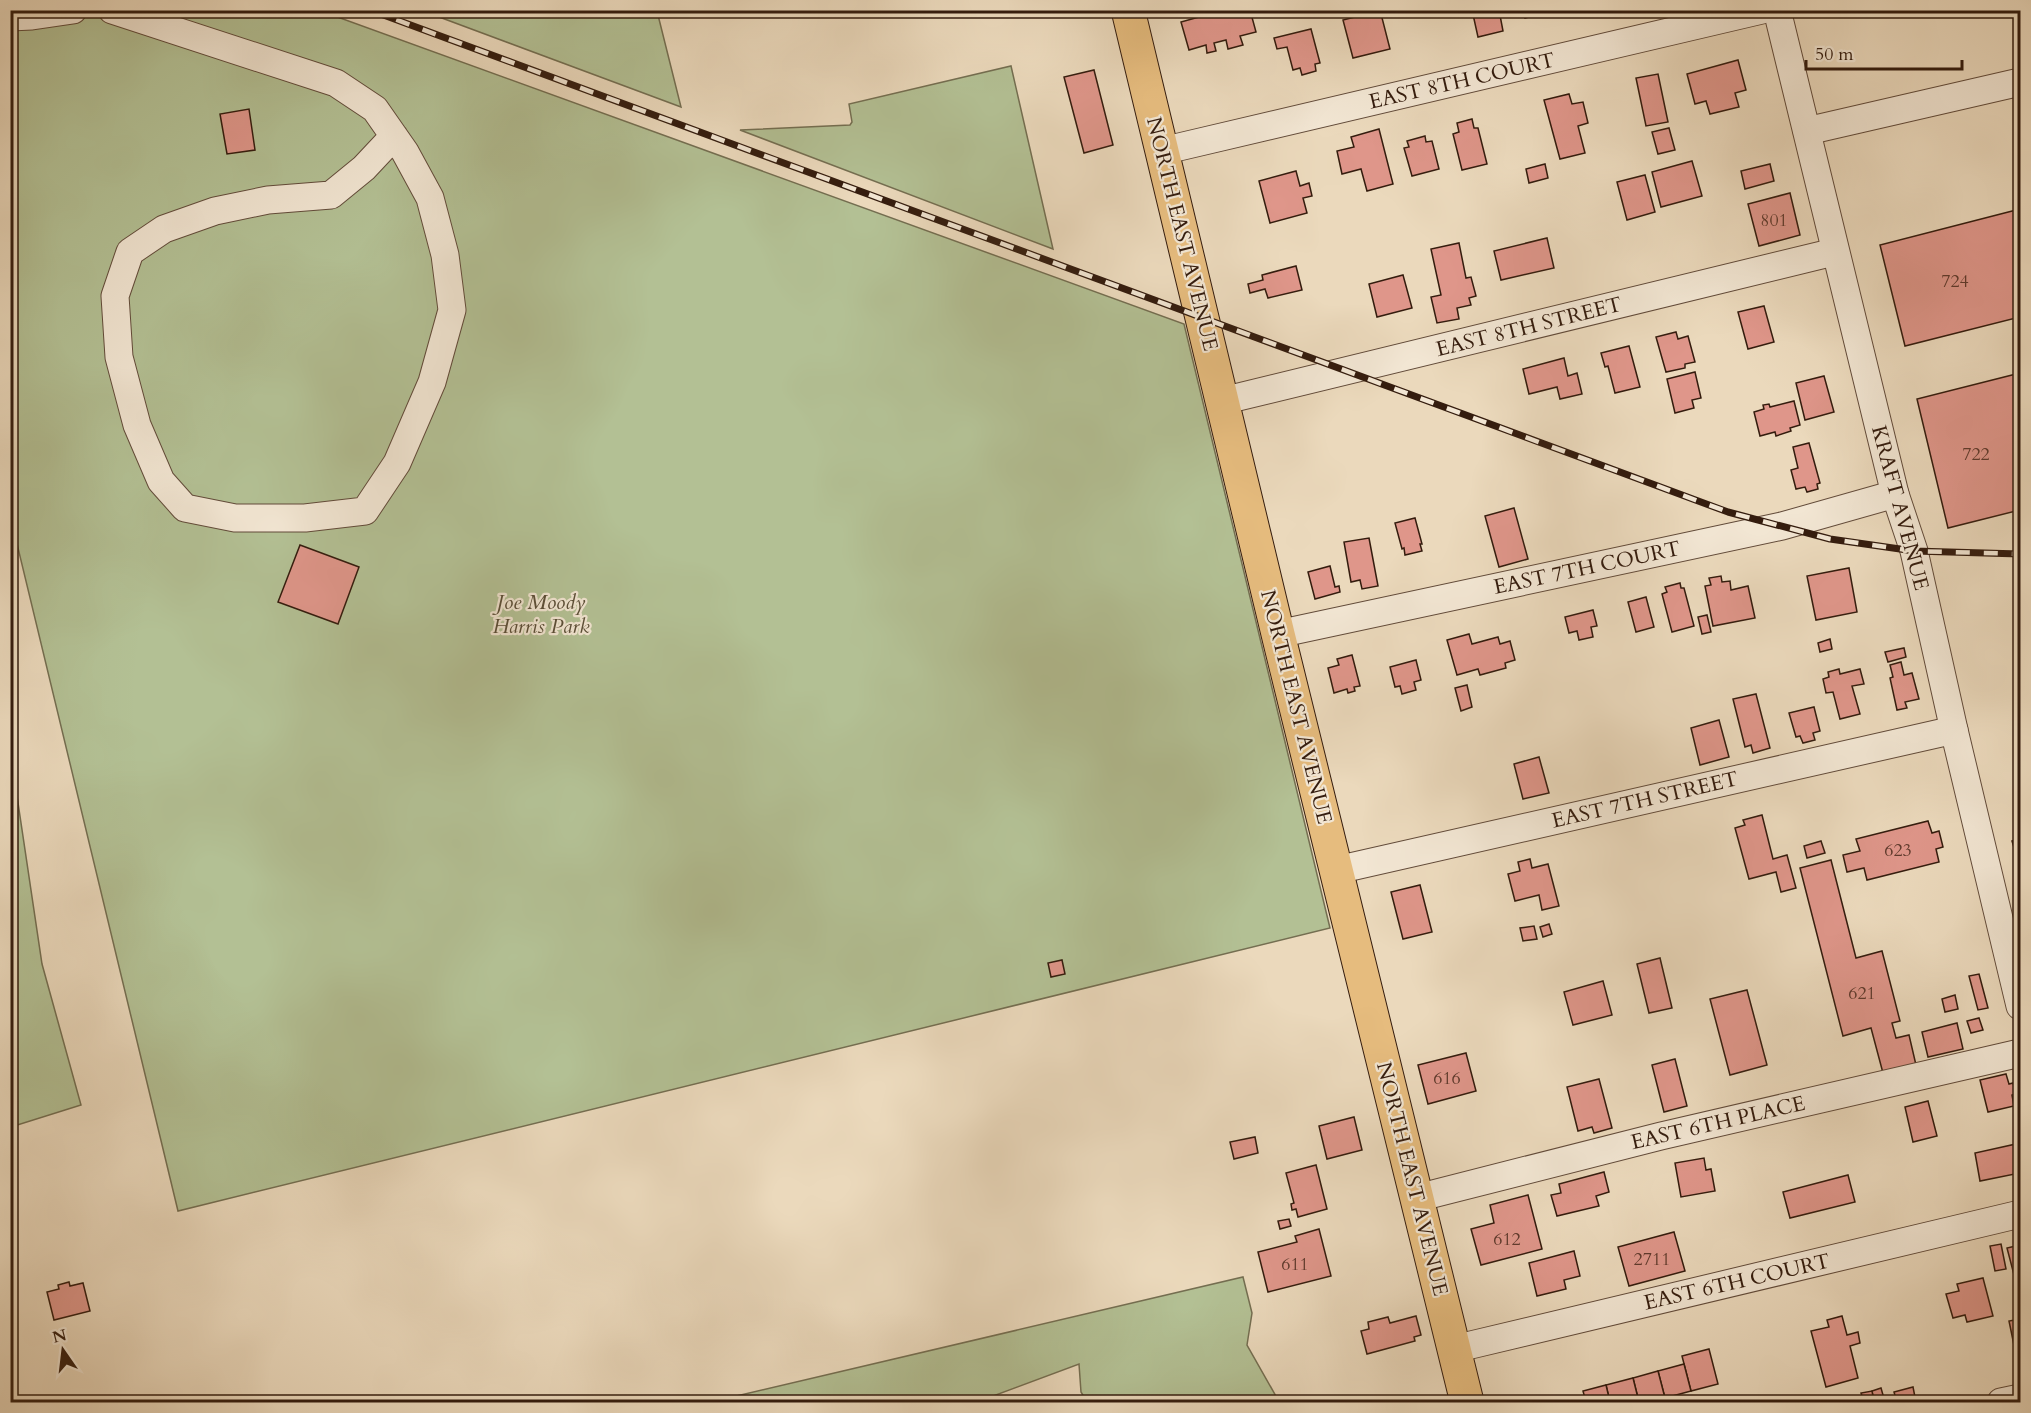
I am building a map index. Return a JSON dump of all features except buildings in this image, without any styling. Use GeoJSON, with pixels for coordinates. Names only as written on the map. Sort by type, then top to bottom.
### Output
{"type":"FeatureCollection","features":[{"type":"Feature","properties":{"kind":"main road","name":"NORTH EAST AVENUE"},"geometry":{"type":"LineString","coordinates":[[1128,10],[1278,634],[1467,1402]]}},
{"type":"Feature","properties":{"kind":"street"},"geometry":{"type":"LineString","coordinates":[[10,17],[73,10]]}},
{"type":"Feature","properties":{"kind":"street"},"geometry":{"type":"LineString","coordinates":[[112,10],[336,83],[375,109],[394,136],[405,152],[430,198],[445,255],[452,310],[432,382],[398,463],[365,511],[305,518],[235,518],[185,508],[161,481],[137,425],[119,357],[115,296],[130,252],[164,229],[214,211],[268,200],[331,195],[364,168],[394,136]]}},
{"type":"Feature","properties":{"kind":"street","name":"EAST 8TH COURT"},"geometry":{"type":"LineString","coordinates":[[1162,151],[1762,10]]}},
{"type":"Feature","properties":{"kind":"street","name":"KRAFT AVENUE"},"geometry":{"type":"LineString","coordinates":[[1777,10],[1834,252],[1895,494],[1914,551],[2020,1006]]}},
{"type":"Feature","properties":{"kind":"street"},"geometry":{"type":"LineString","coordinates":[[1807,131],[2020,82]]}},
{"type":"Feature","properties":{"kind":"street","name":"EAST 8TH STREET"},"geometry":{"type":"LineString","coordinates":[[1222,401],[1834,252]]}},
{"type":"Feature","properties":{"kind":"street","name":"EAST 7TH COURT"},"geometry":{"type":"LineString","coordinates":[[1278,634],[1782,526],[1895,494]]}},
{"type":"Feature","properties":{"kind":"street","name":"EAST 7TH STREET"},"geometry":{"type":"LineString","coordinates":[[1337,870],[1954,730]]}},
{"type":"Feature","properties":{"kind":"street","name":"EAST 6TH PLACE"},"geometry":{"type":"LineString","coordinates":[[1417,1198],[1661,1136],[2020,1053]]}},
{"type":"Feature","properties":{"kind":"street","name":"EAST 6TH COURT"},"geometry":{"type":"LineString","coordinates":[[1454,1349],[2020,1214]]}},
{"type":"Feature","properties":{"kind":"street"},"geometry":{"type":"LineString","coordinates":[[2001,1402],[2020,1398]]}},
{"type":"Feature","properties":{"kind":"green space","name":"Joe Moody Harris Park"},"geometry":{"type":"Polygon","coordinates":[[[10,11],[321,11],[1184,324],[1330,928],[178,1211],[11,519],[10,11]]]}},
{"type":"Feature","properties":{"kind":"green space"},"geometry":{"type":"Polygon","coordinates":[[[423,11],[657,11],[681,107],[423,11]]]}},
{"type":"Feature","properties":{"kind":"green space"},"geometry":{"type":"Polygon","coordinates":[[[1011,66],[1053,249],[740,130],[850,125],[852,122],[849,104],[1011,66]]]}},
{"type":"Feature","properties":{"kind":"green space"},"geometry":{"type":"Polygon","coordinates":[[[10,749],[42,964],[81,1105],[11,1127],[10,749]]]}},
{"type":"Feature","properties":{"kind":"green space"},"geometry":{"type":"Polygon","coordinates":[[[1243,1277],[1252,1313],[1247,1345],[1277,1398],[1263,1402],[1087,1402],[1081,1392],[1079,1364],[977,1402],[711,1402],[1243,1277]]]}},
{"type":"Feature","properties":{"kind":"railway"},"geometry":{"type":"LineString","coordinates":[[370,10],[1728,512],[1830,539],[1914,551],[2020,554]]}}]}
